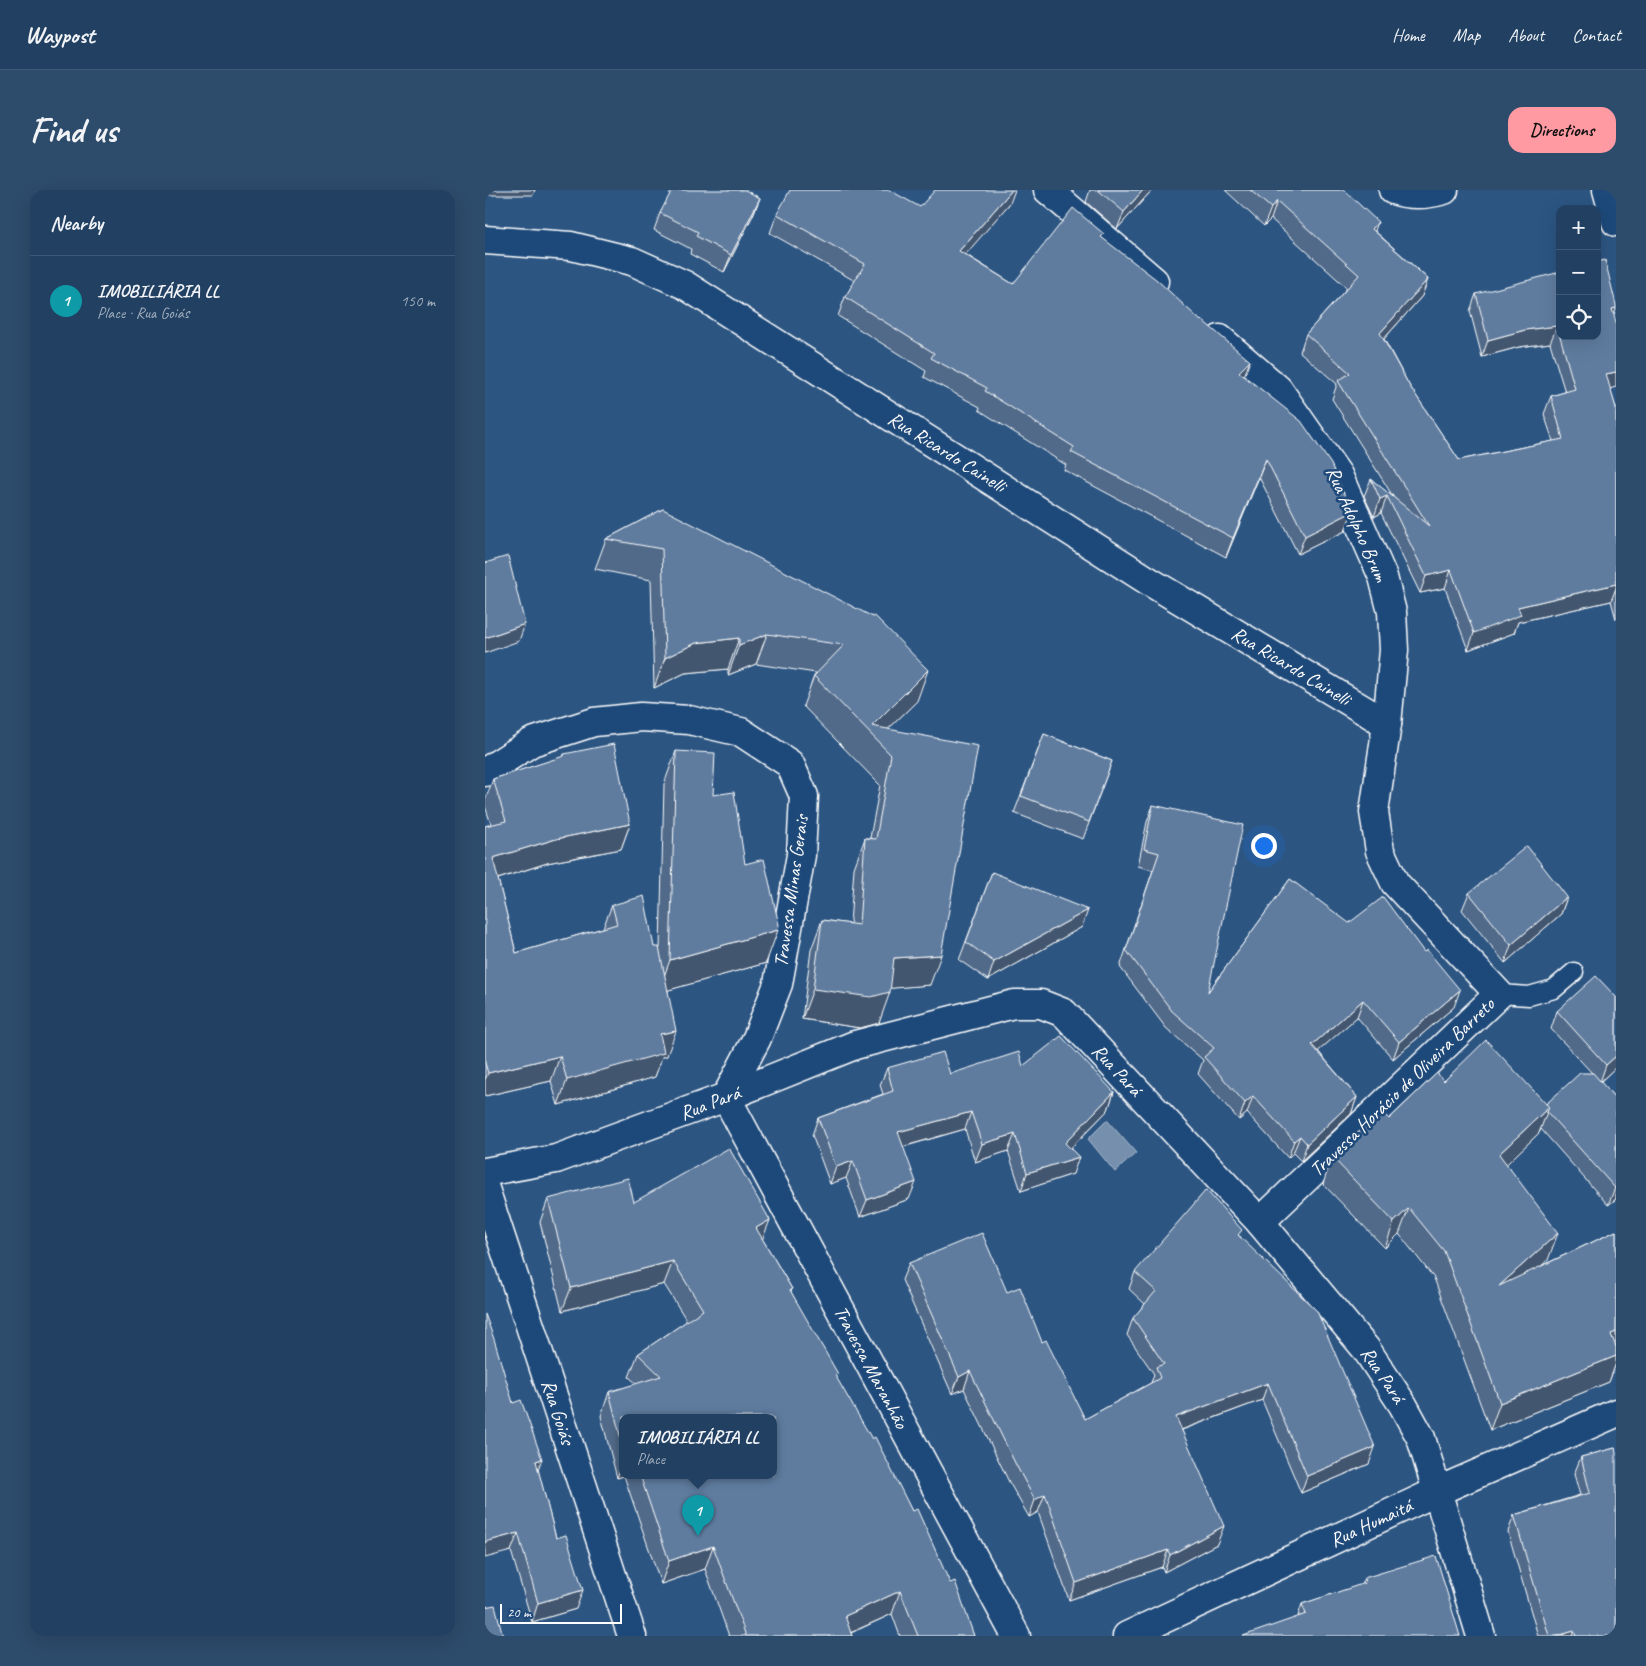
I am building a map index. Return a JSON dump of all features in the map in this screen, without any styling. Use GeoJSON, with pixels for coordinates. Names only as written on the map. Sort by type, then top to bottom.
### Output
{"type":"FeatureCollection","features":[{"type":"Feature","properties":{"kind":"street"},"geometry":{"type":"LineString","coordinates":[[1048,190],[1174,298]]}},
{"type":"Feature","properties":{"kind":"street"},"geometry":{"type":"LineString","coordinates":[[1393,190],[1412,195],[1431,194],[1444,190]]}},
{"type":"Feature","properties":{"kind":"street"},"geometry":{"type":"LineString","coordinates":[[1607,190],[1616,222]]}},
{"type":"Feature","properties":{"kind":"street","name":"Rua Ricardo Cainelli"},"geometry":{"type":"LineString","coordinates":[[485,240],[571,246],[632,261],[685,285],[1147,580],[1387,724]]}},
{"type":"Feature","properties":{"kind":"street","name":"Rua Adolpho Brum"},"geometry":{"type":"LineString","coordinates":[[1204,324],[1278,390],[1338,475],[1383,577],[1392,612],[1394,650],[1387,724],[1374,812],[1381,851],[1395,883]]}},
{"type":"Feature","properties":{"kind":"street","name":"Travessa Minas Gerais"},"geometry":{"type":"LineString","coordinates":[[485,772],[532,742],[594,722],[641,717],[689,720],[741,732],[790,764],[804,796],[801,855],[777,984],[757,1038],[726,1098]]}},
{"type":"Feature","properties":{"kind":"street","name":"Travessa Horácio de Oliveira Barreto"},"geometry":{"type":"LineString","coordinates":[[1260,1222],[1499,994],[1395,883]]}},
{"type":"Feature","properties":{"kind":"street","name":"Rua Pará"},"geometry":{"type":"LineString","coordinates":[[485,1172],[556,1159],[726,1098],[855,1045],[1014,1004],[1041,1004],[1064,1013],[1260,1222],[1366,1348],[1403,1405],[1421,1438],[1481,1636]]}},
{"type":"Feature","properties":{"kind":"street","name":"Travessa Maranhão"},"geometry":{"type":"LineString","coordinates":[[726,1098],[1016,1636]]}},
{"type":"Feature","properties":{"kind":"street","name":"Rua Goiás"},"geometry":{"type":"LineString","coordinates":[[485,1189],[632,1636]]}},
{"type":"Feature","properties":{"kind":"street","name":"Rua Humaitá"},"geometry":{"type":"LineString","coordinates":[[1127,1636],[1438,1491],[1616,1413]]}},
{"type":"Feature","properties":{"kind":"lane"},"geometry":{"type":"LineString","coordinates":[[1499,994],[1529,996],[1555,989],[1574,972]]}},
{"type":"Feature","properties":{"kind":"water"},"geometry":{"type":"Polygon","coordinates":[[[1107,1120],[1136,1153],[1115,1172],[1088,1139],[1107,1120]]]}},
{"type":"Feature","properties":{"kind":"building"},"geometry":{"type":"Polygon","coordinates":[[[672,190],[745,190],[760,198],[731,255],[696,236],[698,232],[660,213],[672,190]]]}},
{"type":"Feature","properties":{"kind":"building"},"geometry":{"type":"Polygon","coordinates":[[[790,190],[889,190],[920,207],[935,190],[1012,190],[959,251],[1013,284],[1073,208],[1104,234],[1101,237],[1157,280],[1201,321],[1250,361],[1239,372],[1301,421],[1331,464],[1352,512],[1305,536],[1266,459],[1233,538],[1071,452],[1074,447],[985,391],[987,388],[931,358],[934,353],[845,297],[865,264],[777,214],[790,190]]]}},
{"type":"Feature","properties":{"kind":"building"},"geometry":{"type":"Polygon","coordinates":[[[1098,190],[1143,190],[1124,212],[1098,190]]]}},
{"type":"Feature","properties":{"kind":"building"},"geometry":{"type":"Polygon","coordinates":[[[1250,190],[1344,190],[1378,222],[1372,229],[1428,279],[1380,333],[1409,385],[1459,460],[1563,439],[1551,396],[1575,389],[1561,340],[1601,340],[1601,261],[1605,260],[1616,305],[1616,308],[1612,309],[1616,322],[1616,372],[1606,374],[1616,408],[1616,584],[1518,607],[1521,615],[1474,633],[1451,570],[1426,576],[1387,496],[1380,499],[1371,479],[1429,526],[1338,381],[1350,373],[1306,334],[1359,275],[1277,201],[1271,208],[1250,190]]]}},
{"type":"Feature","properties":{"kind":"building"},"geometry":{"type":"Polygon","coordinates":[[[1556,273],[1556,326],[1525,330],[1488,340],[1476,294],[1556,273]]]}},
{"type":"Feature","properties":{"kind":"building"},"geometry":{"type":"Polygon","coordinates":[[[663,509],[873,617],[875,616],[928,670],[872,726],[978,746],[941,955],[894,958],[890,992],[871,997],[813,989],[822,920],[859,925],[865,838],[876,839],[891,755],[814,676],[844,645],[767,634],[739,645],[739,638],[696,643],[665,658],[662,549],[606,539],[663,509]]]}},
{"type":"Feature","properties":{"kind":"building"},"geometry":{"type":"Polygon","coordinates":[[[508,556],[525,624],[485,638],[485,563],[508,556]]]}},
{"type":"Feature","properties":{"kind":"building"},"geometry":{"type":"Polygon","coordinates":[[[1044,734],[1112,761],[1089,822],[1021,796],[1044,734]]]}},
{"type":"Feature","properties":{"kind":"building"},"geometry":{"type":"Polygon","coordinates":[[[614,744],[630,824],[556,839],[493,858],[516,953],[617,924],[612,905],[644,896],[654,947],[659,947],[676,1031],[660,1034],[664,1053],[567,1080],[560,1056],[488,1073],[485,1063],[485,826],[506,821],[493,779],[564,756],[564,754],[614,744]]]}},
{"type":"Feature","properties":{"kind":"building"},"geometry":{"type":"Polygon","coordinates":[[[676,751],[715,753],[713,795],[734,792],[745,864],[764,859],[779,925],[778,930],[670,960],[676,751]]]}},
{"type":"Feature","properties":{"kind":"building"},"geometry":{"type":"Polygon","coordinates":[[[1153,805],[1243,825],[1208,992],[1290,879],[1349,923],[1383,897],[1424,952],[1427,950],[1460,990],[1399,1042],[1363,1000],[1312,1045],[1357,1097],[1307,1144],[1300,1136],[1294,1141],[1253,1096],[1245,1103],[1204,1057],[1214,1048],[1172,1011],[1126,950],[1159,853],[1144,849],[1153,805]]]}},
{"type":"Feature","properties":{"kind":"building"},"geometry":{"type":"Polygon","coordinates":[[[1527,846],[1567,897],[1511,945],[1469,893],[1527,846]]]}},
{"type":"Feature","properties":{"kind":"building"},"geometry":{"type":"Polygon","coordinates":[[[992,872],[1088,910],[994,962],[966,942],[992,872]]]}},
{"type":"Feature","properties":{"kind":"building"},"geometry":{"type":"Polygon","coordinates":[[[1596,976],[1616,997],[1616,1056],[1606,1065],[1557,1011],[1596,976]]]}},
{"type":"Feature","properties":{"kind":"building"},"geometry":{"type":"Polygon","coordinates":[[[1061,1036],[1114,1092],[1065,1143],[1079,1157],[1027,1173],[1015,1134],[982,1144],[971,1112],[898,1132],[916,1182],[867,1200],[853,1161],[836,1167],[818,1118],[893,1091],[887,1068],[943,1052],[950,1074],[1019,1052],[1023,1066],[1061,1036]]]}},
{"type":"Feature","properties":{"kind":"building"},"geometry":{"type":"Polygon","coordinates":[[[1486,1040],[1549,1107],[1499,1154],[1558,1233],[1499,1286],[1616,1231],[1616,1332],[1611,1334],[1616,1347],[1616,1356],[1500,1403],[1444,1251],[1409,1208],[1394,1222],[1332,1157],[1381,1111],[1389,1119],[1437,1073],[1444,1081],[1486,1040]]]}},
{"type":"Feature","properties":{"kind":"building"},"geometry":{"type":"Polygon","coordinates":[[[1580,1073],[1593,1073],[1616,1099],[1615,1188],[1547,1112],[1549,1107],[1546,1104],[1580,1073]]]}},
{"type":"Feature","properties":{"kind":"building"},"geometry":{"type":"Polygon","coordinates":[[[729,1148],[770,1220],[756,1228],[792,1289],[790,1290],[838,1374],[835,1375],[872,1439],[875,1437],[912,1511],[917,1509],[950,1583],[955,1581],[974,1636],[918,1636],[900,1591],[845,1616],[852,1636],[746,1636],[713,1546],[669,1561],[641,1479],[777,1479],[777,1414],[619,1414],[619,1431],[609,1392],[661,1376],[638,1354],[703,1310],[673,1261],[571,1288],[548,1199],[628,1178],[634,1202],[729,1148]]]}},
{"type":"Feature","properties":{"kind":"building"},"geometry":{"type":"Polygon","coordinates":[[[1206,1190],[1242,1230],[1238,1235],[1317,1311],[1375,1447],[1307,1476],[1268,1383],[1176,1417],[1224,1526],[1170,1555],[1168,1550],[1076,1583],[1045,1494],[1035,1500],[970,1371],[959,1377],[909,1263],[982,1233],[1007,1292],[1020,1287],[1042,1342],[1046,1340],[1085,1419],[1160,1378],[1156,1367],[1164,1364],[1133,1318],[1156,1291],[1135,1272],[1206,1190]]]}},
{"type":"Feature","properties":{"kind":"building"},"geometry":{"type":"Polygon","coordinates":[[[485,1314],[513,1403],[521,1400],[542,1459],[536,1461],[556,1538],[566,1535],[583,1590],[538,1603],[518,1533],[485,1542],[485,1314]]]}},
{"type":"Feature","properties":{"kind":"building"},"geometry":{"type":"Polygon","coordinates":[[[1615,1448],[1616,1636],[1576,1636],[1574,1631],[1557,1636],[1549,1636],[1514,1515],[1590,1493],[1581,1457],[1615,1448]]]}},
{"type":"Feature","properties":{"kind":"building"},"geometry":{"type":"Polygon","coordinates":[[[1436,1556],[1460,1636],[1243,1636],[1306,1614],[1302,1604],[1365,1583],[1364,1578],[1436,1556]]]}},
{"type":"Feature","properties":{"kind":"building"},"geometry":{"type":"Polygon","coordinates":[[[495,1605],[503,1636],[485,1636],[485,1607],[495,1605]]]}},
{"type":"Feature","properties":{"kind":"place","name":"IMOBILIÁRIA LL"},"geometry":{"type":"Point","coordinates":[698,1536]}}]}
